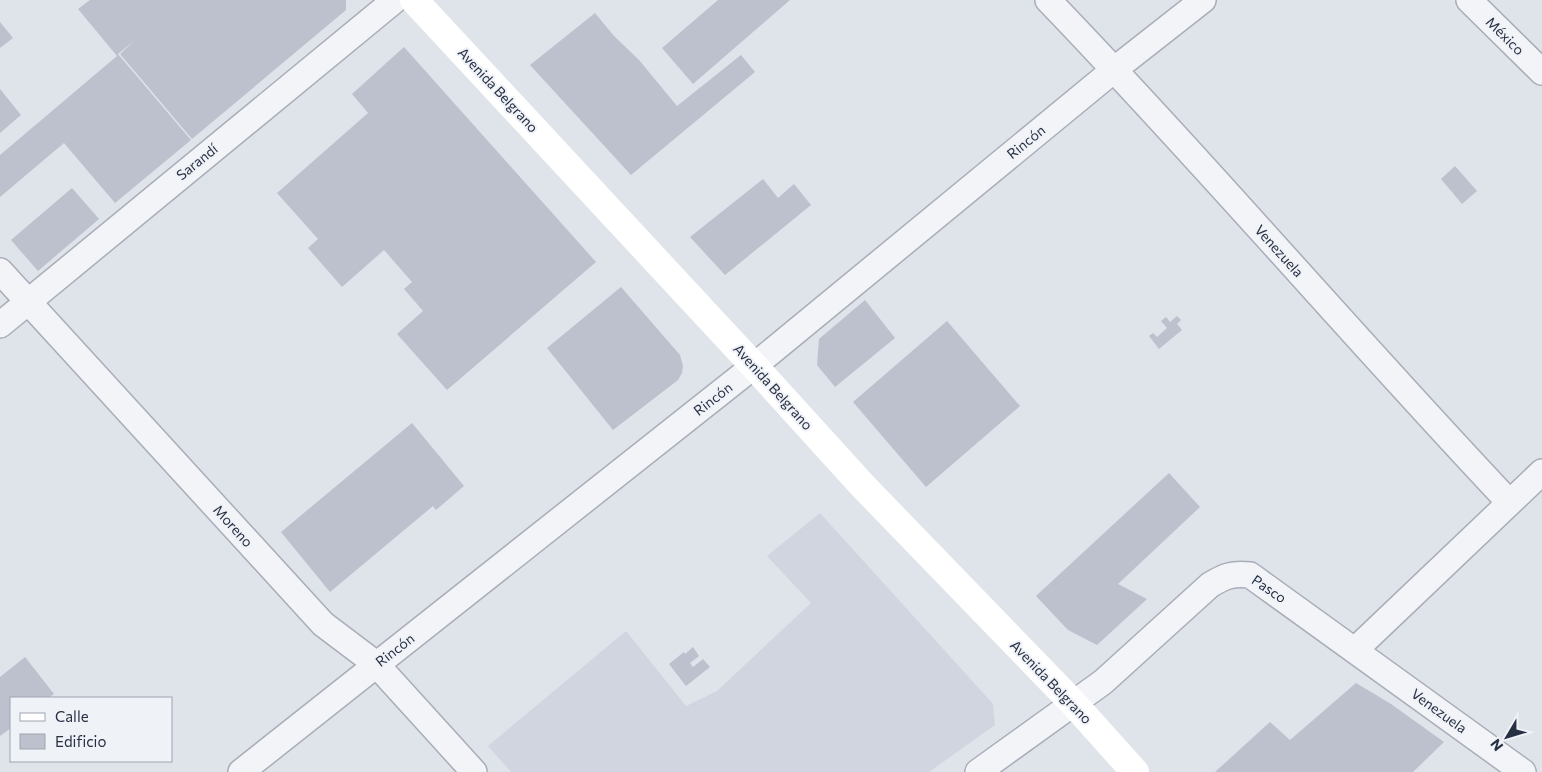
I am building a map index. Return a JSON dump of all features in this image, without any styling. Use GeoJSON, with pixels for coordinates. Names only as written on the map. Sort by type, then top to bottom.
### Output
{"type":"FeatureCollection","features":[{"type":"Feature","properties":{"kind":"main road","name":"Avenida Belgrano"},"geometry":{"type":"LineString","coordinates":[[414,0],[862,484],[1074,704],[1135,772]]}},
{"type":"Feature","properties":{"kind":"street","name":"Sarandí"},"geometry":{"type":"LineString","coordinates":[[0,325],[395,0]]}},
{"type":"Feature","properties":{"kind":"street","name":"Venezuela"},"geometry":{"type":"LineString","coordinates":[[1048,0],[1115,69],[1443,432],[1509,502]]}},
{"type":"Feature","properties":{"kind":"street","name":"Rincón"},"geometry":{"type":"LineString","coordinates":[[240,772],[754,366],[1115,69],[1203,0]]}},
{"type":"Feature","properties":{"kind":"street","name":"México"},"geometry":{"type":"LineString","coordinates":[[1469,0],[1542,72]]}},
{"type":"Feature","properties":{"kind":"street","name":"Moreno"},"geometry":{"type":"LineString","coordinates":[[0,271],[323,624],[376,664],[474,772]]}},
{"type":"Feature","properties":{"kind":"street"},"geometry":{"type":"LineString","coordinates":[[1355,650],[1542,472]]}},
{"type":"Feature","properties":{"kind":"street","name":"Pasco"},"geometry":{"type":"LineString","coordinates":[[978,772],[1103,682],[1210,585],[1225,576],[1240,573],[1250,574],[1355,650]]}},
{"type":"Feature","properties":{"kind":"street","name":"Venezuela"},"geometry":{"type":"LineString","coordinates":[[1355,650],[1523,772]]}},
{"type":"Feature","properties":{"kind":"shaded area"},"geometry":{"type":"Polygon","coordinates":[[[820,513],[993,704],[995,725],[929,772],[511,772],[488,746],[626,631],[686,706],[717,691],[811,603],[767,556],[820,513]]]}},
{"type":"Feature","properties":{"kind":"building"},"geometry":{"type":"Polygon","coordinates":[[[90,0],[346,0],[346,10],[192,139],[120,54],[135,40],[118,54],[191,140],[115,203],[64,143],[0,197],[0,155],[117,56],[78,9],[90,0]]]}},
{"type":"Feature","properties":{"kind":"building"},"geometry":{"type":"Polygon","coordinates":[[[718,0],[790,0],[693,84],[662,48],[718,0]]]}},
{"type":"Feature","properties":{"kind":"building"},"geometry":{"type":"Polygon","coordinates":[[[595,13],[614,36],[639,60],[677,106],[741,55],[755,72],[631,175],[530,65],[595,13]]]}},
{"type":"Feature","properties":{"kind":"building"},"geometry":{"type":"Polygon","coordinates":[[[0,22],[13,38],[0,48],[0,22]]]}},
{"type":"Feature","properties":{"kind":"building"},"geometry":{"type":"Polygon","coordinates":[[[404,47],[596,262],[447,390],[397,334],[423,311],[404,289],[412,282],[384,250],[342,287],[308,248],[318,239],[277,193],[368,113],[352,94],[404,47]]]}},
{"type":"Feature","properties":{"kind":"building"},"geometry":{"type":"Polygon","coordinates":[[[0,89],[21,115],[0,133],[0,89]]]}},
{"type":"Feature","properties":{"kind":"building"},"geometry":{"type":"Polygon","coordinates":[[[1455,166],[1477,191],[1462,204],[1441,179],[1455,166]]]}},
{"type":"Feature","properties":{"kind":"building"},"geometry":{"type":"Polygon","coordinates":[[[763,179],[778,198],[794,184],[811,205],[725,275],[690,237],[763,179]]]}},
{"type":"Feature","properties":{"kind":"building"},"geometry":{"type":"Polygon","coordinates":[[[72,188],[99,219],[38,271],[11,240],[72,188]]]}},
{"type":"Feature","properties":{"kind":"building"},"geometry":{"type":"Polygon","coordinates":[[[621,287],[680,355],[683,366],[678,380],[613,430],[547,348],[621,287]]]}},
{"type":"Feature","properties":{"kind":"building"},"geometry":{"type":"Polygon","coordinates":[[[865,300],[895,338],[835,387],[817,365],[819,339],[865,300]]]}},
{"type":"Feature","properties":{"kind":"building"},"geometry":{"type":"Polygon","coordinates":[[[1177,316],[1181,320],[1177,324],[1182,330],[1159,349],[1149,336],[1153,333],[1157,337],[1167,328],[1161,321],[1166,317],[1170,322],[1177,316]]]}},
{"type":"Feature","properties":{"kind":"building"},"geometry":{"type":"Polygon","coordinates":[[[947,321],[1020,406],[926,487],[853,402],[947,321]]]}},
{"type":"Feature","properties":{"kind":"building"},"geometry":{"type":"Polygon","coordinates":[[[412,423],[464,486],[436,510],[433,506],[330,592],[281,532],[412,423]]]}},
{"type":"Feature","properties":{"kind":"building"},"geometry":{"type":"Polygon","coordinates":[[[1169,473],[1200,507],[1118,584],[1147,599],[1097,645],[1068,630],[1036,596],[1169,473]]]}},
{"type":"Feature","properties":{"kind":"building"},"geometry":{"type":"Polygon","coordinates":[[[693,647],[699,656],[690,663],[693,667],[703,659],[710,667],[686,686],[669,664],[693,647]]]}},
{"type":"Feature","properties":{"kind":"building"},"geometry":{"type":"Polygon","coordinates":[[[25,657],[54,694],[50,697],[10,697],[10,729],[0,736],[0,677],[25,657]]]}},
{"type":"Feature","properties":{"kind":"building"},"geometry":{"type":"Polygon","coordinates":[[[1356,683],[1391,704],[1444,742],[1413,772],[1215,772],[1270,722],[1290,740],[1356,683]]]}}]}
